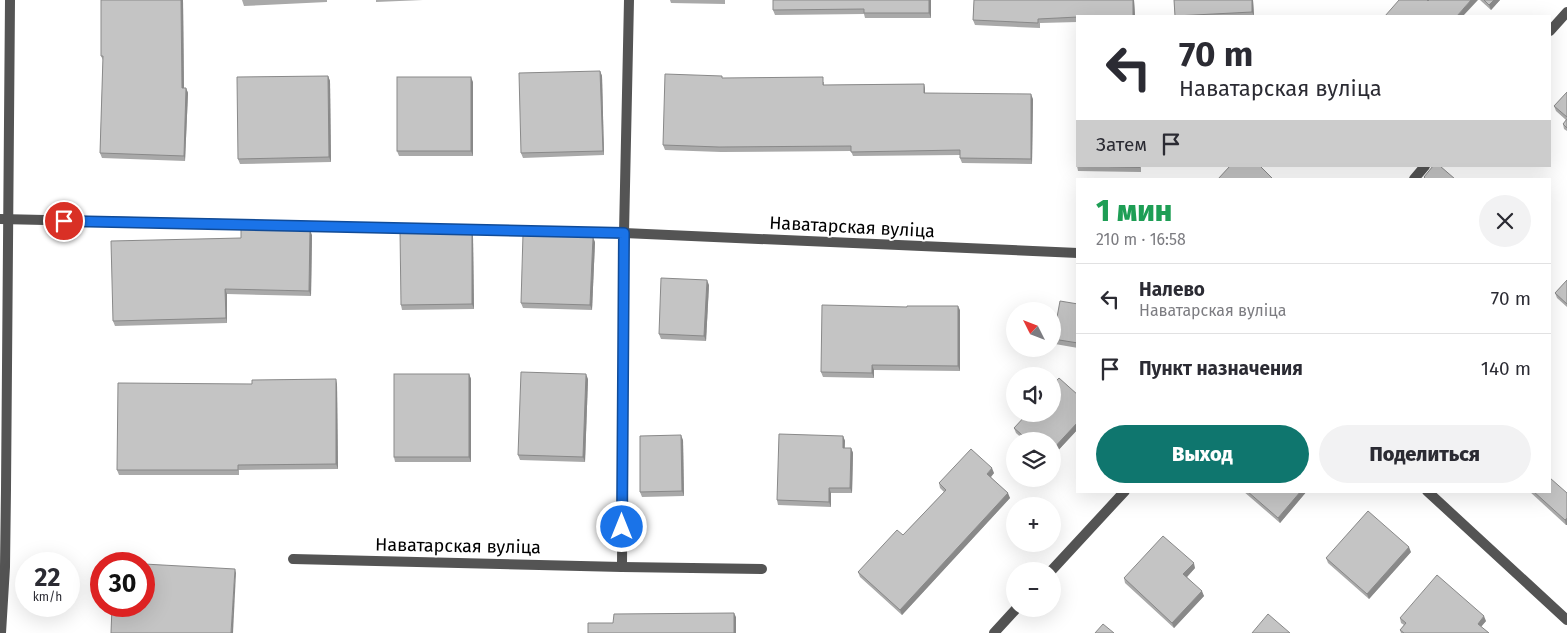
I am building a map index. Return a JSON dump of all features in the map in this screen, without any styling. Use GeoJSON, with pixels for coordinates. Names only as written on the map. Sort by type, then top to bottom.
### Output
{"type":"FeatureCollection","features":[{"type":"Feature","properties":{"kind":"street"},"geometry":{"type":"LineString","coordinates":[[1,633],[5,567],[6,499],[4,219],[10,0]]}},
{"type":"Feature","properties":{"kind":"street"},"geometry":{"type":"LineString","coordinates":[[622,567],[624,233],[629,0]]}},
{"type":"Feature","properties":{"kind":"street"},"geometry":{"type":"LineString","coordinates":[[1551,29],[1567,12]]}},
{"type":"Feature","properties":{"kind":"street"},"geometry":{"type":"LineString","coordinates":[[1415,178],[1424,167]]}},
{"type":"Feature","properties":{"kind":"street","name":"Наватарская вуліца"},"geometry":{"type":"LineString","coordinates":[[4,219],[624,233],[1076,253]]}},
{"type":"Feature","properties":{"kind":"street"},"geometry":{"type":"LineString","coordinates":[[1059,562],[1123,493]]}},
{"type":"Feature","properties":{"kind":"street"},"geometry":{"type":"LineString","coordinates":[[1429,493],[1567,620]]}},
{"type":"Feature","properties":{"kind":"street","name":"Наватарская вуліца"},"geometry":{"type":"LineString","coordinates":[[293,559],[762,569]]}},
{"type":"Feature","properties":{"kind":"street"},"geometry":{"type":"LineString","coordinates":[[994,633],[1009,617]]}},
{"type":"Feature","properties":{"kind":"building"},"geometry":{"type":"Polygon","coordinates":[[[101,0],[181,0],[182,88],[186,88],[184,156],[100,153],[103,56],[101,56],[101,0]]]}},
{"type":"Feature","properties":{"kind":"building"},"geometry":{"type":"Polygon","coordinates":[[[773,0],[929,0],[929,13],[864,13],[864,9],[773,10],[773,0]]]}},
{"type":"Feature","properties":{"kind":"building"},"geometry":{"type":"Polygon","coordinates":[[[974,0],[1133,0],[1133,15],[1076,15],[1076,17],[1038,19],[1038,23],[973,20],[974,0]]]}},
{"type":"Feature","properties":{"kind":"building"},"geometry":{"type":"Polygon","coordinates":[[[1174,0],[1252,0],[1252,12],[1175,15],[1174,0]]]}},
{"type":"Feature","properties":{"kind":"building"},"geometry":{"type":"Polygon","coordinates":[[[1399,0],[1471,0],[1458,15],[1386,15],[1399,0]]]}},
{"type":"Feature","properties":{"kind":"building"},"geometry":{"type":"Polygon","coordinates":[[[1484,0],[1494,0],[1489,5],[1484,0]]]}},
{"type":"Feature","properties":{"kind":"building"},"geometry":{"type":"Polygon","coordinates":[[[600,71],[603,151],[521,153],[519,73],[600,71]]]}},
{"type":"Feature","properties":{"kind":"building"},"geometry":{"type":"Polygon","coordinates":[[[665,74],[722,76],[722,78],[823,77],[823,85],[924,84],[924,93],[1031,94],[1031,159],[960,158],[960,150],[851,152],[851,146],[719,147],[663,145],[665,74]]]}},
{"type":"Feature","properties":{"kind":"building"},"geometry":{"type":"Polygon","coordinates":[[[328,76],[329,157],[238,159],[237,77],[328,76]]]}},
{"type":"Feature","properties":{"kind":"building"},"geometry":{"type":"Polygon","coordinates":[[[397,77],[471,77],[471,151],[397,151],[397,77]]]}},
{"type":"Feature","properties":{"kind":"building"},"geometry":{"type":"Polygon","coordinates":[[[1567,92],[1567,117],[1554,106],[1567,92]]]}},
{"type":"Feature","properties":{"kind":"building"},"geometry":{"type":"Polygon","coordinates":[[[1567,119],[1567,128],[1563,124],[1567,119]]]}},
{"type":"Feature","properties":{"kind":"building"},"geometry":{"type":"Polygon","coordinates":[[[1229,167],[1261,167],[1272,178],[1219,178],[1229,167]]]}},
{"type":"Feature","properties":{"kind":"building"},"geometry":{"type":"Polygon","coordinates":[[[1432,167],[1441,167],[1454,178],[1425,178],[1432,167]]]}},
{"type":"Feature","properties":{"kind":"building"},"geometry":{"type":"Polygon","coordinates":[[[241,229],[310,230],[309,291],[225,289],[226,318],[113,321],[111,241],[241,238],[241,229]]]}},
{"type":"Feature","properties":{"kind":"building"},"geometry":{"type":"Polygon","coordinates":[[[400,230],[472,232],[472,304],[401,305],[400,230]]]}},
{"type":"Feature","properties":{"kind":"building"},"geometry":{"type":"Polygon","coordinates":[[[523,234],[593,237],[590,305],[521,303],[523,234]]]}},
{"type":"Feature","properties":{"kind":"building"},"geometry":{"type":"Polygon","coordinates":[[[661,278],[707,280],[704,336],[659,334],[661,278]]]}},
{"type":"Feature","properties":{"kind":"building"},"geometry":{"type":"Polygon","coordinates":[[[1567,280],[1567,304],[1555,293],[1567,280]]]}},
{"type":"Feature","properties":{"kind":"building"},"geometry":{"type":"Polygon","coordinates":[[[1060,301],[1076,304],[1076,343],[1061,340],[1060,301]]]}},
{"type":"Feature","properties":{"kind":"building"},"geometry":{"type":"Polygon","coordinates":[[[822,305],[958,306],[958,366],[872,365],[872,373],[821,372],[822,305]]]}},
{"type":"Feature","properties":{"kind":"building"},"geometry":{"type":"Polygon","coordinates":[[[521,372],[586,374],[583,457],[518,455],[521,372]]]}},
{"type":"Feature","properties":{"kind":"building"},"geometry":{"type":"Polygon","coordinates":[[[394,374],[469,374],[469,457],[394,457],[394,374]]]}},
{"type":"Feature","properties":{"kind":"building"},"geometry":{"type":"Polygon","coordinates":[[[336,379],[336,464],[238,465],[238,470],[117,470],[118,383],[252,384],[252,380],[336,379]]]}},
{"type":"Feature","properties":{"kind":"building"},"geometry":{"type":"Polygon","coordinates":[[[1061,380],[1076,393],[1076,424],[1061,440],[1061,432],[1019,432],[1014,428],[1020,422],[1061,422],[1061,380]]]}},
{"type":"Feature","properties":{"kind":"building"},"geometry":{"type":"Polygon","coordinates":[[[779,434],[843,436],[843,448],[851,448],[850,488],[829,488],[829,502],[777,500],[779,434]]]}},
{"type":"Feature","properties":{"kind":"building"},"geometry":{"type":"Polygon","coordinates":[[[681,435],[682,491],[640,492],[640,436],[681,435]]]}},
{"type":"Feature","properties":{"kind":"building"},"geometry":{"type":"Polygon","coordinates":[[[971,449],[992,468],[987,474],[1008,493],[900,610],[858,572],[897,530],[903,535],[946,490],[939,483],[971,449]]]}},
{"type":"Feature","properties":{"kind":"building"},"geometry":{"type":"Polygon","coordinates":[[[1551,479],[1567,493],[1567,518],[1565,520],[1535,493],[1551,493],[1551,479]]]}},
{"type":"Feature","properties":{"kind":"building"},"geometry":{"type":"Polygon","coordinates":[[[1249,493],[1299,493],[1278,518],[1249,493]]]}},
{"type":"Feature","properties":{"kind":"building"},"geometry":{"type":"Polygon","coordinates":[[[1368,511],[1409,547],[1367,594],[1326,558],[1368,511]]]}},
{"type":"Feature","properties":{"kind":"building"},"geometry":{"type":"Polygon","coordinates":[[[1163,536],[1194,563],[1183,574],[1202,591],[1172,623],[1124,578],[1163,536]]]}},
{"type":"Feature","properties":{"kind":"building"},"geometry":{"type":"Polygon","coordinates":[[[155,565],[235,569],[231,633],[111,633],[112,617],[155,617],[155,565]]]}},
{"type":"Feature","properties":{"kind":"building"},"geometry":{"type":"Polygon","coordinates":[[[1437,575],[1484,616],[1478,624],[1489,633],[1404,633],[1400,630],[1406,623],[1400,618],[1437,575]]]}},
{"type":"Feature","properties":{"kind":"building"},"geometry":{"type":"Polygon","coordinates":[[[734,613],[734,633],[588,633],[588,623],[613,623],[614,614],[734,613]]]}},
{"type":"Feature","properties":{"kind":"building"},"geometry":{"type":"Polygon","coordinates":[[[1268,614],[1290,633],[1252,633],[1268,614]]]}},
{"type":"Feature","properties":{"kind":"building"},"geometry":{"type":"Polygon","coordinates":[[[1103,624],[1114,633],[1095,633],[1103,624]]]}},
{"type":"Feature","properties":{"kind":"route"},"geometry":{"type":"LineString","coordinates":[[64,221],[624,233],[622,527]]}}]}
